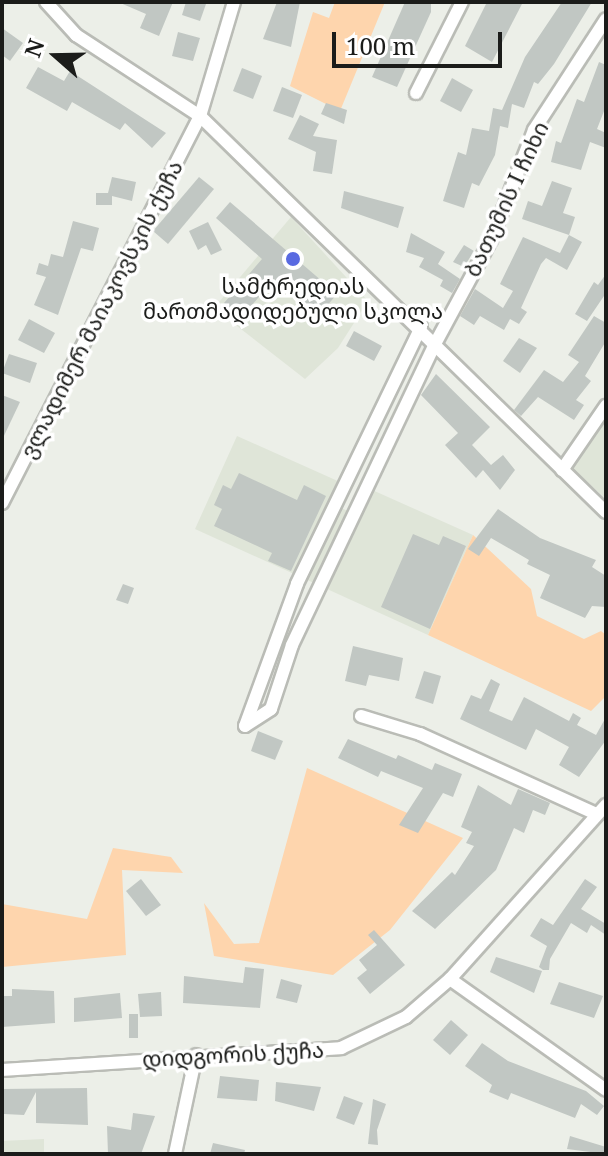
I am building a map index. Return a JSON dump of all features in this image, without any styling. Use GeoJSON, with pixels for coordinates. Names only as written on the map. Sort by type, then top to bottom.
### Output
{"type":"FeatureCollection","features":[{"type":"Feature","properties":{"kind":"street"},"geometry":{"type":"LineString","coordinates":[[46,2],[76,35],[200,116],[421,327],[606,512]]}},
{"type":"Feature","properties":{"kind":"street","name":"ვლადიმერ მაიაკოვსკის ქუჩა"},"geometry":{"type":"LineString","coordinates":[[2,503],[200,116],[234,2]]}},
{"type":"Feature","properties":{"kind":"street"},"geometry":{"type":"LineString","coordinates":[[416,93],[462,2]]}},
{"type":"Feature","properties":{"kind":"street","name":"ბათუმის I ჩიხი"},"geometry":{"type":"LineString","coordinates":[[335,509],[274,638],[245,726],[271,709],[292,645],[436,342],[491,240],[534,130],[606,19]]}},
{"type":"Feature","properties":{"kind":"street"},"geometry":{"type":"LineString","coordinates":[[353,518],[335,509],[421,327]]}},
{"type":"Feature","properties":{"kind":"street"},"geometry":{"type":"LineString","coordinates":[[562,470],[606,406]]}},
{"type":"Feature","properties":{"kind":"street"},"geometry":{"type":"LineString","coordinates":[[361,716],[420,734],[601,810]]}},
{"type":"Feature","properties":{"kind":"street","name":"დიდგორის ქუჩა"},"geometry":{"type":"LineString","coordinates":[[2,1070],[196,1055],[341,1048],[406,1017],[450,979],[601,810]]}},
{"type":"Feature","properties":{"kind":"street"},"geometry":{"type":"LineString","coordinates":[[450,979],[606,1090]]}},
{"type":"Feature","properties":{"kind":"street"},"geometry":{"type":"LineString","coordinates":[[175,1154],[196,1055]]}},
{"type":"Feature","properties":{"kind":"shaded area"},"geometry":{"type":"Polygon","coordinates":[[[335,2],[385,2],[340,111],[290,86],[313,12],[329,18],[335,2]]]}},
{"type":"Feature","properties":{"kind":"shaded area","name":"სამტრედიას მართმადიდებული სკოლა"},"geometry":{"type":"Polygon","coordinates":[[[291,217],[368,301],[338,348],[305,379],[214,308],[291,217]]]}},
{"type":"Feature","properties":{"kind":"shaded area"},"geometry":{"type":"Polygon","coordinates":[[[606,417],[606,499],[572,468],[606,417]]]}},
{"type":"Feature","properties":{"kind":"shaded area"},"geometry":{"type":"Polygon","coordinates":[[[237,436],[340,482],[331,503],[358,516],[370,489],[473,535],[428,635],[195,529],[237,436]]]}},
{"type":"Feature","properties":{"kind":"shaded area"},"geometry":{"type":"Polygon","coordinates":[[[473,535],[531,589],[537,616],[584,639],[601,631],[606,635],[606,696],[591,711],[428,635],[473,535]]]}},
{"type":"Feature","properties":{"kind":"shaded area"},"geometry":{"type":"Polygon","coordinates":[[[307,768],[463,838],[390,930],[333,975],[214,956],[204,903],[234,944],[259,943],[307,768]]]}},
{"type":"Feature","properties":{"kind":"shaded area"},"geometry":{"type":"Polygon","coordinates":[[[113,848],[171,857],[183,873],[122,870],[126,955],[2,967],[2,904],[87,919],[113,848]]]}},
{"type":"Feature","properties":{"kind":"shaded area"},"geometry":{"type":"Polygon","coordinates":[[[44,1139],[44,1154],[2,1154],[2,1141],[44,1139]]]}},
{"type":"Feature","properties":{"kind":"building"},"geometry":{"type":"Polygon","coordinates":[[[118,2],[173,2],[159,36],[140,28],[146,14],[118,2]]]}},
{"type":"Feature","properties":{"kind":"building"},"geometry":{"type":"Polygon","coordinates":[[[186,2],[206,4],[200,21],[182,15],[186,2]]]}},
{"type":"Feature","properties":{"kind":"building"},"geometry":{"type":"Polygon","coordinates":[[[277,2],[300,2],[291,47],[263,39],[277,2]]]}},
{"type":"Feature","properties":{"kind":"building"},"geometry":{"type":"Polygon","coordinates":[[[405,2],[431,2],[431,12],[397,87],[372,77],[405,2]]]}},
{"type":"Feature","properties":{"kind":"building"},"geometry":{"type":"Polygon","coordinates":[[[487,2],[523,2],[492,62],[465,46],[487,2]]]}},
{"type":"Feature","properties":{"kind":"building"},"geometry":{"type":"Polygon","coordinates":[[[562,2],[592,2],[554,64],[538,84],[534,82],[524,108],[512,104],[508,128],[500,126],[495,155],[479,186],[472,183],[464,208],[443,201],[458,152],[466,155],[472,128],[489,131],[493,108],[502,110],[525,57],[562,2]]]}},
{"type":"Feature","properties":{"kind":"building"},"geometry":{"type":"Polygon","coordinates":[[[2,28],[23,43],[10,61],[2,55],[2,28]]]}},
{"type":"Feature","properties":{"kind":"building"},"geometry":{"type":"Polygon","coordinates":[[[178,32],[200,38],[193,61],[172,56],[178,32]]]}},
{"type":"Feature","properties":{"kind":"building"},"geometry":{"type":"Polygon","coordinates":[[[599,62],[606,65],[606,106],[597,129],[606,133],[606,148],[590,142],[581,170],[551,162],[556,141],[561,143],[577,99],[584,102],[599,62]]]}},
{"type":"Feature","properties":{"kind":"building"},"geometry":{"type":"Polygon","coordinates":[[[38,67],[64,81],[70,71],[166,133],[152,148],[125,123],[120,130],[72,102],[67,111],[26,88],[38,67]]]}},
{"type":"Feature","properties":{"kind":"building"},"geometry":{"type":"Polygon","coordinates":[[[242,68],[262,76],[253,99],[233,91],[242,68]]]}},
{"type":"Feature","properties":{"kind":"building"},"geometry":{"type":"Polygon","coordinates":[[[452,78],[473,90],[461,112],[440,101],[452,78]]]}},
{"type":"Feature","properties":{"kind":"building"},"geometry":{"type":"Polygon","coordinates":[[[282,87],[302,95],[293,118],[273,111],[282,87]]]}},
{"type":"Feature","properties":{"kind":"building"},"geometry":{"type":"Polygon","coordinates":[[[326,103],[347,110],[344,124],[321,114],[326,103]]]}},
{"type":"Feature","properties":{"kind":"building"},"geometry":{"type":"Polygon","coordinates":[[[300,115],[319,124],[313,136],[337,140],[332,174],[313,171],[316,152],[288,139],[300,115]]]}},
{"type":"Feature","properties":{"kind":"building"},"geometry":{"type":"Polygon","coordinates":[[[112,177],[136,182],[132,201],[112,196],[112,205],[96,205],[96,193],[108,193],[112,177]]]}},
{"type":"Feature","properties":{"kind":"building"},"geometry":{"type":"Polygon","coordinates":[[[199,177],[214,189],[168,244],[153,231],[199,177]]]}},
{"type":"Feature","properties":{"kind":"building"},"geometry":{"type":"Polygon","coordinates":[[[552,181],[572,188],[563,213],[575,217],[569,235],[522,219],[528,201],[542,206],[552,181]]]}},
{"type":"Feature","properties":{"kind":"building"},"geometry":{"type":"Polygon","coordinates":[[[344,191],[404,207],[398,228],[341,208],[344,191]]]}},
{"type":"Feature","properties":{"kind":"building"},"geometry":{"type":"Polygon","coordinates":[[[230,202],[337,294],[315,320],[274,279],[241,318],[224,303],[262,259],[216,218],[230,202]]]}},
{"type":"Feature","properties":{"kind":"building"},"geometry":{"type":"Polygon","coordinates":[[[73,221],[99,228],[93,251],[81,248],[58,315],[34,305],[46,277],[36,274],[39,263],[48,266],[51,254],[63,257],[73,221]]]}},
{"type":"Feature","properties":{"kind":"building"},"geometry":{"type":"Polygon","coordinates":[[[208,222],[222,250],[211,255],[206,245],[198,250],[189,231],[208,222]]]}},
{"type":"Feature","properties":{"kind":"building"},"geometry":{"type":"Polygon","coordinates":[[[411,233],[445,252],[438,264],[460,279],[452,293],[440,286],[443,280],[419,267],[424,258],[406,252],[411,233]]]}},
{"type":"Feature","properties":{"kind":"building"},"geometry":{"type":"Polygon","coordinates":[[[569,235],[582,242],[567,270],[546,258],[521,308],[527,312],[519,324],[510,319],[504,330],[480,316],[474,325],[460,316],[475,289],[503,308],[513,291],[500,284],[523,237],[560,253],[569,235]]]}},
{"type":"Feature","properties":{"kind":"building"},"geometry":{"type":"Polygon","coordinates":[[[464,245],[474,251],[464,267],[453,262],[464,245]]]}},
{"type":"Feature","properties":{"kind":"building"},"geometry":{"type":"Polygon","coordinates":[[[606,274],[606,293],[587,321],[575,314],[594,282],[598,285],[606,274]]]}},
{"type":"Feature","properties":{"kind":"building"},"geometry":{"type":"Polygon","coordinates":[[[594,316],[606,323],[606,341],[585,376],[591,381],[576,400],[584,405],[574,420],[538,397],[521,416],[514,410],[544,370],[563,382],[579,362],[568,355],[594,316]]]}},
{"type":"Feature","properties":{"kind":"building"},"geometry":{"type":"Polygon","coordinates":[[[29,319],[55,333],[44,353],[18,340],[29,319]]]}},
{"type":"Feature","properties":{"kind":"building"},"geometry":{"type":"Polygon","coordinates":[[[354,331],[382,346],[374,361],[346,346],[354,331]]]}},
{"type":"Feature","properties":{"kind":"building"},"geometry":{"type":"Polygon","coordinates":[[[519,338],[537,348],[520,373],[503,361],[519,338]]]}},
{"type":"Feature","properties":{"kind":"building"},"geometry":{"type":"Polygon","coordinates":[[[9,354],[37,363],[30,383],[2,373],[9,354]]]}},
{"type":"Feature","properties":{"kind":"building"},"geometry":{"type":"Polygon","coordinates":[[[436,374],[490,427],[472,445],[491,465],[503,455],[515,470],[500,490],[483,470],[476,478],[445,445],[458,433],[421,395],[436,374]]]}},
{"type":"Feature","properties":{"kind":"building"},"geometry":{"type":"Polygon","coordinates":[[[2,395],[20,402],[2,440],[2,395]]]}},
{"type":"Feature","properties":{"kind":"building"},"geometry":{"type":"Polygon","coordinates":[[[239,473],[297,500],[304,485],[326,496],[291,571],[268,561],[272,553],[214,526],[222,509],[214,505],[223,485],[231,489],[239,473]]]}},
{"type":"Feature","properties":{"kind":"building"},"geometry":{"type":"Polygon","coordinates":[[[498,509],[540,538],[596,560],[592,567],[606,576],[606,607],[592,606],[585,618],[540,598],[550,575],[527,564],[529,560],[491,538],[479,556],[468,549],[498,509]]]}},
{"type":"Feature","properties":{"kind":"building"},"geometry":{"type":"Polygon","coordinates":[[[413,534],[439,545],[443,536],[466,546],[430,629],[381,607],[413,534]]]}},
{"type":"Feature","properties":{"kind":"building"},"geometry":{"type":"Polygon","coordinates":[[[123,584],[134,588],[128,604],[116,600],[123,584]]]}},
{"type":"Feature","properties":{"kind":"building"},"geometry":{"type":"Polygon","coordinates":[[[353,646],[403,658],[399,681],[369,675],[366,686],[345,681],[353,646]]]}},
{"type":"Feature","properties":{"kind":"building"},"geometry":{"type":"Polygon","coordinates":[[[424,671],[441,676],[433,704],[415,698],[424,671]]]}},
{"type":"Feature","properties":{"kind":"building"},"geometry":{"type":"Polygon","coordinates":[[[491,679],[500,684],[489,711],[512,721],[524,697],[569,721],[573,713],[581,718],[577,725],[596,735],[606,717],[606,740],[579,777],[559,765],[569,747],[536,729],[526,750],[460,719],[471,695],[481,699],[491,679]]]}},
{"type":"Feature","properties":{"kind":"building"},"geometry":{"type":"Polygon","coordinates":[[[258,731],[283,741],[275,760],[251,751],[258,731]]]}},
{"type":"Feature","properties":{"kind":"building"},"geometry":{"type":"Polygon","coordinates":[[[348,739],[396,759],[398,755],[432,770],[435,763],[462,774],[453,797],[443,793],[418,833],[399,825],[423,788],[381,771],[378,777],[338,758],[348,739]]]}},
{"type":"Feature","properties":{"kind":"building"},"geometry":{"type":"Polygon","coordinates":[[[478,785],[511,805],[518,789],[550,803],[545,815],[533,810],[524,833],[514,828],[496,870],[435,929],[412,911],[452,872],[455,875],[474,846],[466,843],[472,832],[461,827],[478,785]]]}},
{"type":"Feature","properties":{"kind":"building"},"geometry":{"type":"Polygon","coordinates":[[[141,879],[161,905],[146,916],[126,891],[141,879]]]}},
{"type":"Feature","properties":{"kind":"building"},"geometry":{"type":"Polygon","coordinates":[[[585,879],[597,887],[581,909],[606,924],[606,935],[591,925],[587,933],[571,923],[550,959],[549,970],[543,970],[539,967],[547,946],[530,936],[541,918],[553,925],[585,879]]]}},
{"type":"Feature","properties":{"kind":"building"},"geometry":{"type":"Polygon","coordinates":[[[374,930],[405,965],[370,994],[357,978],[367,970],[359,960],[377,945],[368,935],[374,930]]]}},
{"type":"Feature","properties":{"kind":"building"},"geometry":{"type":"Polygon","coordinates":[[[496,957],[542,971],[534,993],[490,972],[496,957]]]}},
{"type":"Feature","properties":{"kind":"building"},"geometry":{"type":"Polygon","coordinates":[[[245,967],[264,969],[260,1008],[183,1003],[184,976],[243,983],[245,967]]]}},
{"type":"Feature","properties":{"kind":"building"},"geometry":{"type":"Polygon","coordinates":[[[281,979],[302,985],[297,1003],[276,998],[281,979]]]}},
{"type":"Feature","properties":{"kind":"building"},"geometry":{"type":"Polygon","coordinates":[[[559,982],[603,996],[594,1018],[550,1004],[559,982]]]}},
{"type":"Feature","properties":{"kind":"building"},"geometry":{"type":"Polygon","coordinates":[[[12,989],[54,991],[55,1023],[2,1027],[2,996],[12,996],[12,989]]]}},
{"type":"Feature","properties":{"kind":"building"},"geometry":{"type":"Polygon","coordinates":[[[161,992],[162,1016],[140,1017],[138,994],[161,992]]]}},
{"type":"Feature","properties":{"kind":"building"},"geometry":{"type":"Polygon","coordinates":[[[120,993],[122,1018],[74,1022],[74,998],[120,993]]]}},
{"type":"Feature","properties":{"kind":"building"},"geometry":{"type":"Polygon","coordinates":[[[129,1014],[138,1014],[138,1038],[129,1038],[129,1014]]]}},
{"type":"Feature","properties":{"kind":"building"},"geometry":{"type":"Polygon","coordinates":[[[451,1020],[468,1035],[450,1055],[433,1040],[451,1020]]]}},
{"type":"Feature","properties":{"kind":"building"},"geometry":{"type":"Polygon","coordinates":[[[482,1043],[508,1061],[586,1091],[604,1106],[597,1115],[581,1104],[575,1118],[511,1093],[508,1100],[489,1092],[492,1085],[465,1066],[482,1043]]]}},
{"type":"Feature","properties":{"kind":"building"},"geometry":{"type":"Polygon","coordinates":[[[220,1076],[259,1080],[257,1101],[217,1098],[220,1076]]]}},
{"type":"Feature","properties":{"kind":"building"},"geometry":{"type":"Polygon","coordinates":[[[276,1082],[321,1087],[314,1111],[275,1101],[276,1082]]]}},
{"type":"Feature","properties":{"kind":"building"},"geometry":{"type":"Polygon","coordinates":[[[87,1088],[88,1125],[36,1123],[36,1092],[24,1115],[4,1114],[2,1089],[87,1088]]]}},
{"type":"Feature","properties":{"kind":"building"},"geometry":{"type":"Polygon","coordinates":[[[344,1096],[363,1103],[354,1125],[336,1118],[344,1096]]]}},
{"type":"Feature","properties":{"kind":"building"},"geometry":{"type":"Polygon","coordinates":[[[373,1099],[386,1104],[377,1130],[378,1145],[368,1144],[373,1099]]]}},
{"type":"Feature","properties":{"kind":"building"},"geometry":{"type":"Polygon","coordinates":[[[133,1113],[155,1116],[141,1154],[108,1154],[107,1126],[131,1130],[133,1113]]]}},
{"type":"Feature","properties":{"kind":"building"},"geometry":{"type":"Polygon","coordinates":[[[570,1136],[606,1147],[606,1154],[567,1149],[570,1136]]]}},
{"type":"Feature","properties":{"kind":"building"},"geometry":{"type":"Polygon","coordinates":[[[213,1143],[245,1150],[244,1154],[210,1154],[213,1143]]]}},
{"type":"Feature","properties":{"kind":"place","name":"სამტრედიას მართმადიდებული სკოლა"},"geometry":{"type":"Point","coordinates":[293,259]}}]}
